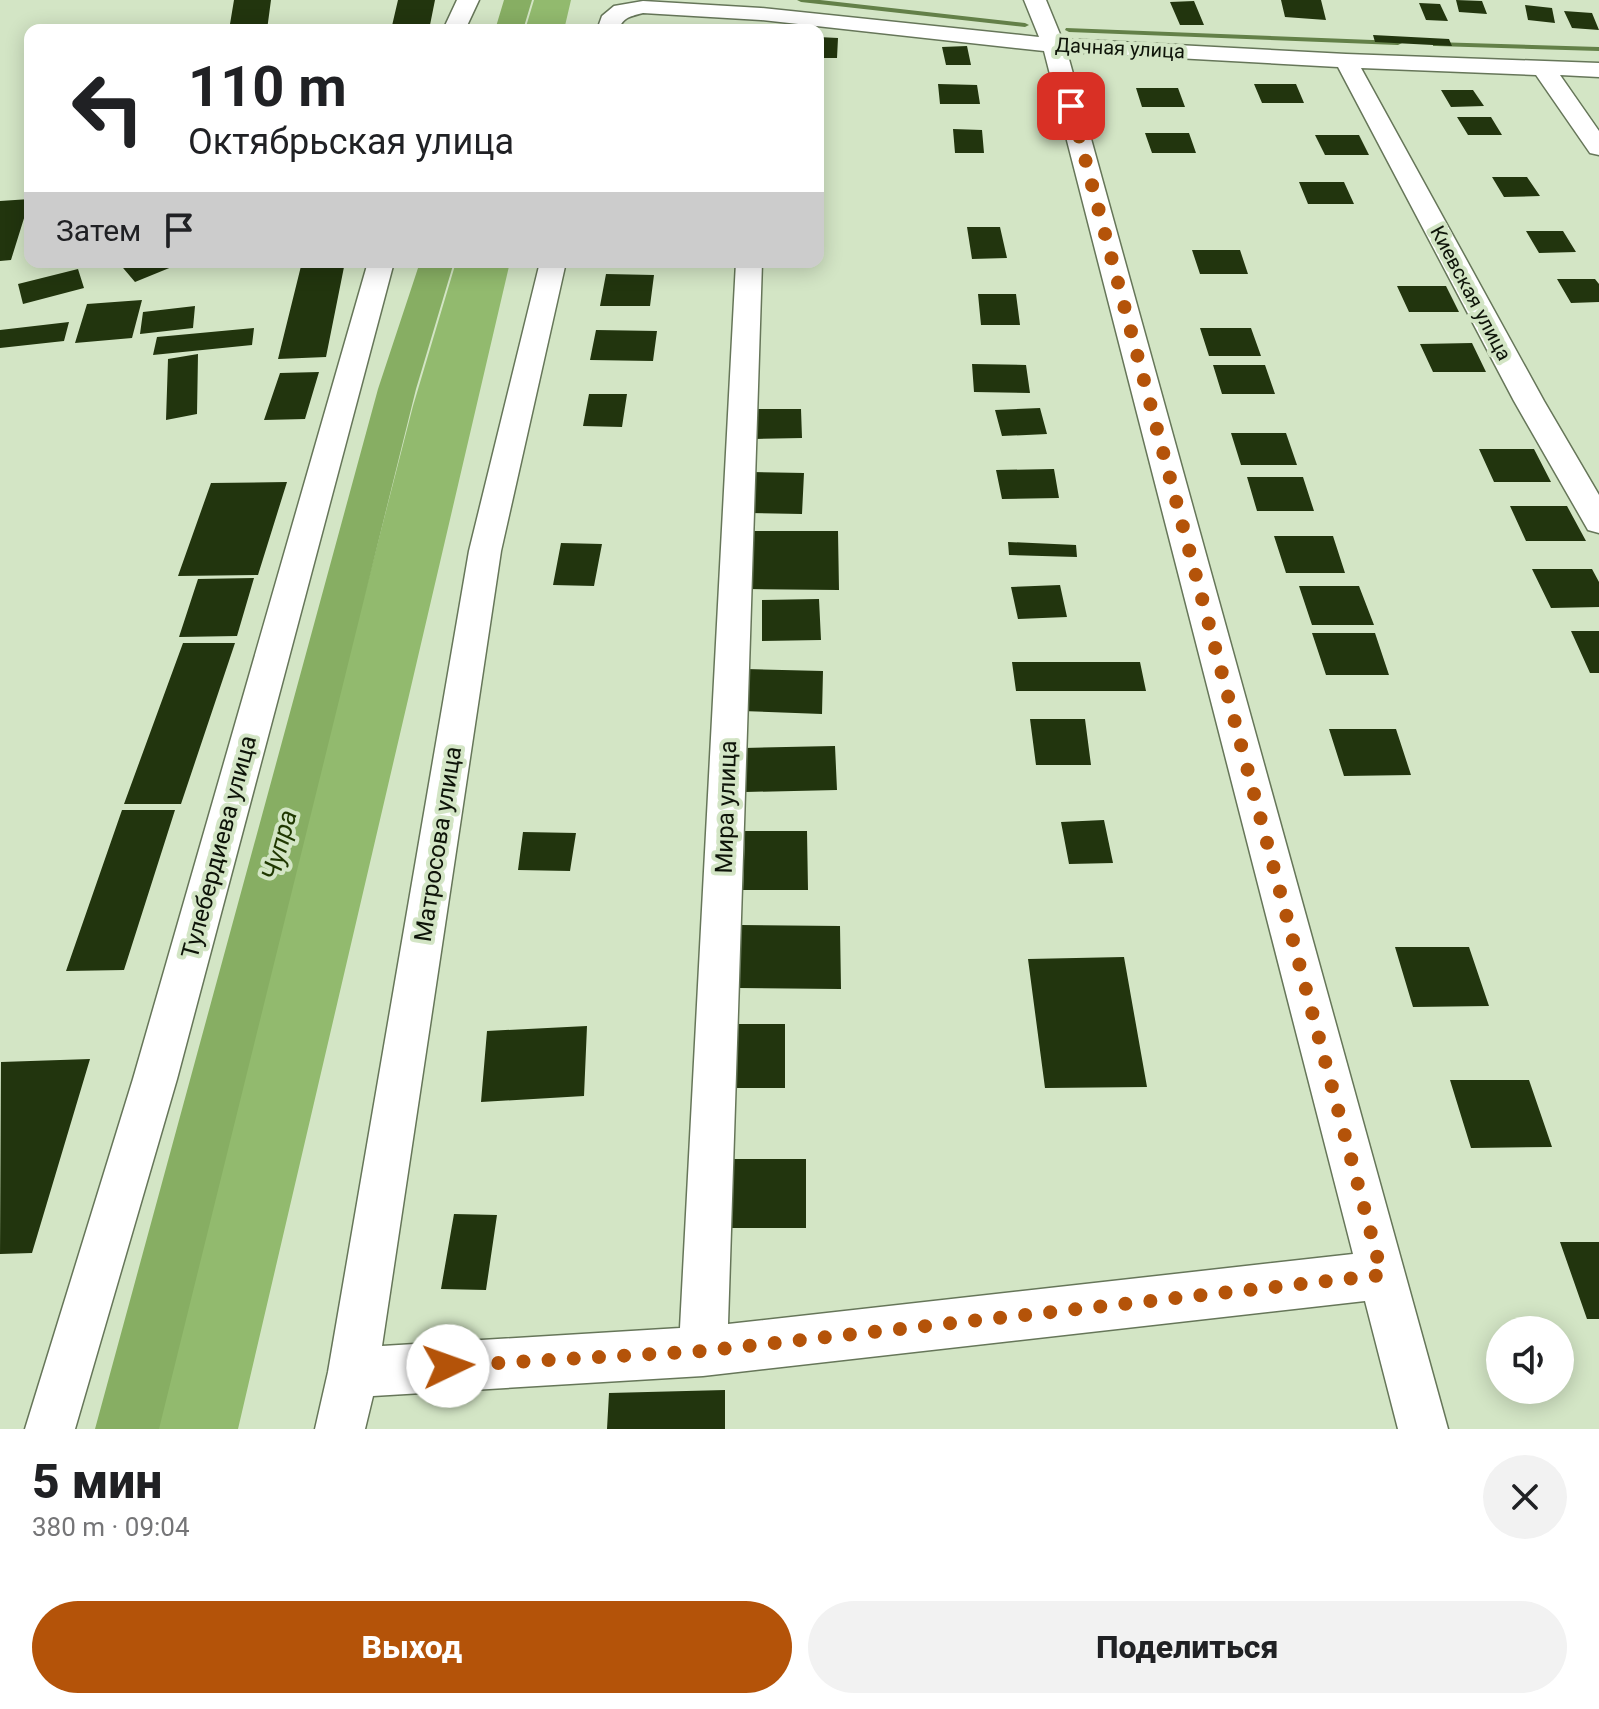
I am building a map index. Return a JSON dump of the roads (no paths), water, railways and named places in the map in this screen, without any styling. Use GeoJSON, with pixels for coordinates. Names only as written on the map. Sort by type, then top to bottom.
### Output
{"type":"FeatureCollection","features":[{"type":"Feature","properties":{"kind":"street"},"geometry":{"type":"LineString","coordinates":[[457,24],[468,0]]}},
{"type":"Feature","properties":{"kind":"street"},"geometry":{"type":"LineString","coordinates":[[1035,0],[1054,45],[1423,1429]]}},
{"type":"Feature","properties":{"kind":"street","name":"Дачная улица"},"geometry":{"type":"LineString","coordinates":[[609,24],[622,11],[643,7],[786,24]]}},
{"type":"Feature","properties":{"kind":"street","name":"Дачная улица"},"geometry":{"type":"LineString","coordinates":[[824,27],[1054,45],[1346,61],[1599,70]]}},
{"type":"Feature","properties":{"kind":"street","name":"Киевская улица"},"geometry":{"type":"LineString","coordinates":[[1346,61],[1529,401],[1599,522]]}},
{"type":"Feature","properties":{"kind":"street"},"geometry":{"type":"LineString","coordinates":[[1543,68],[1599,148]]}},
{"type":"Feature","properties":{"kind":"street","name":"Тулебердиева улица"},"geometry":{"type":"LineString","coordinates":[[50,1429],[159,1063],[379,268]]}},
{"type":"Feature","properties":{"kind":"street","name":"Матросова улица"},"geometry":{"type":"LineString","coordinates":[[340,1429],[353,1372],[485,551],[552,268]]}},
{"type":"Feature","properties":{"kind":"street","name":"Мира улица"},"geometry":{"type":"LineString","coordinates":[[703,1351],[749,268]]}},
{"type":"Feature","properties":{"kind":"street"},"geometry":{"type":"LineString","coordinates":[[353,1372],[703,1351],[1382,1275]]}},
{"type":"Feature","properties":{"kind":"waterway","name":"Чупра"},"geometry":{"type":"LineString","coordinates":[[511,24],[518,0]]}},
{"type":"Feature","properties":{"kind":"waterway"},"geometry":{"type":"LineString","coordinates":[[801,0],[1025,25]]}},
{"type":"Feature","properties":{"kind":"waterway"},"geometry":{"type":"LineString","coordinates":[[1069,30],[1398,43]]}},
{"type":"Feature","properties":{"kind":"waterway"},"geometry":{"type":"LineString","coordinates":[[1436,44],[1599,49]]}},
{"type":"Feature","properties":{"kind":"waterway","name":"Чупра"},"geometry":{"type":"LineString","coordinates":[[127,1429],[397,389],[435,268]]}}]}
